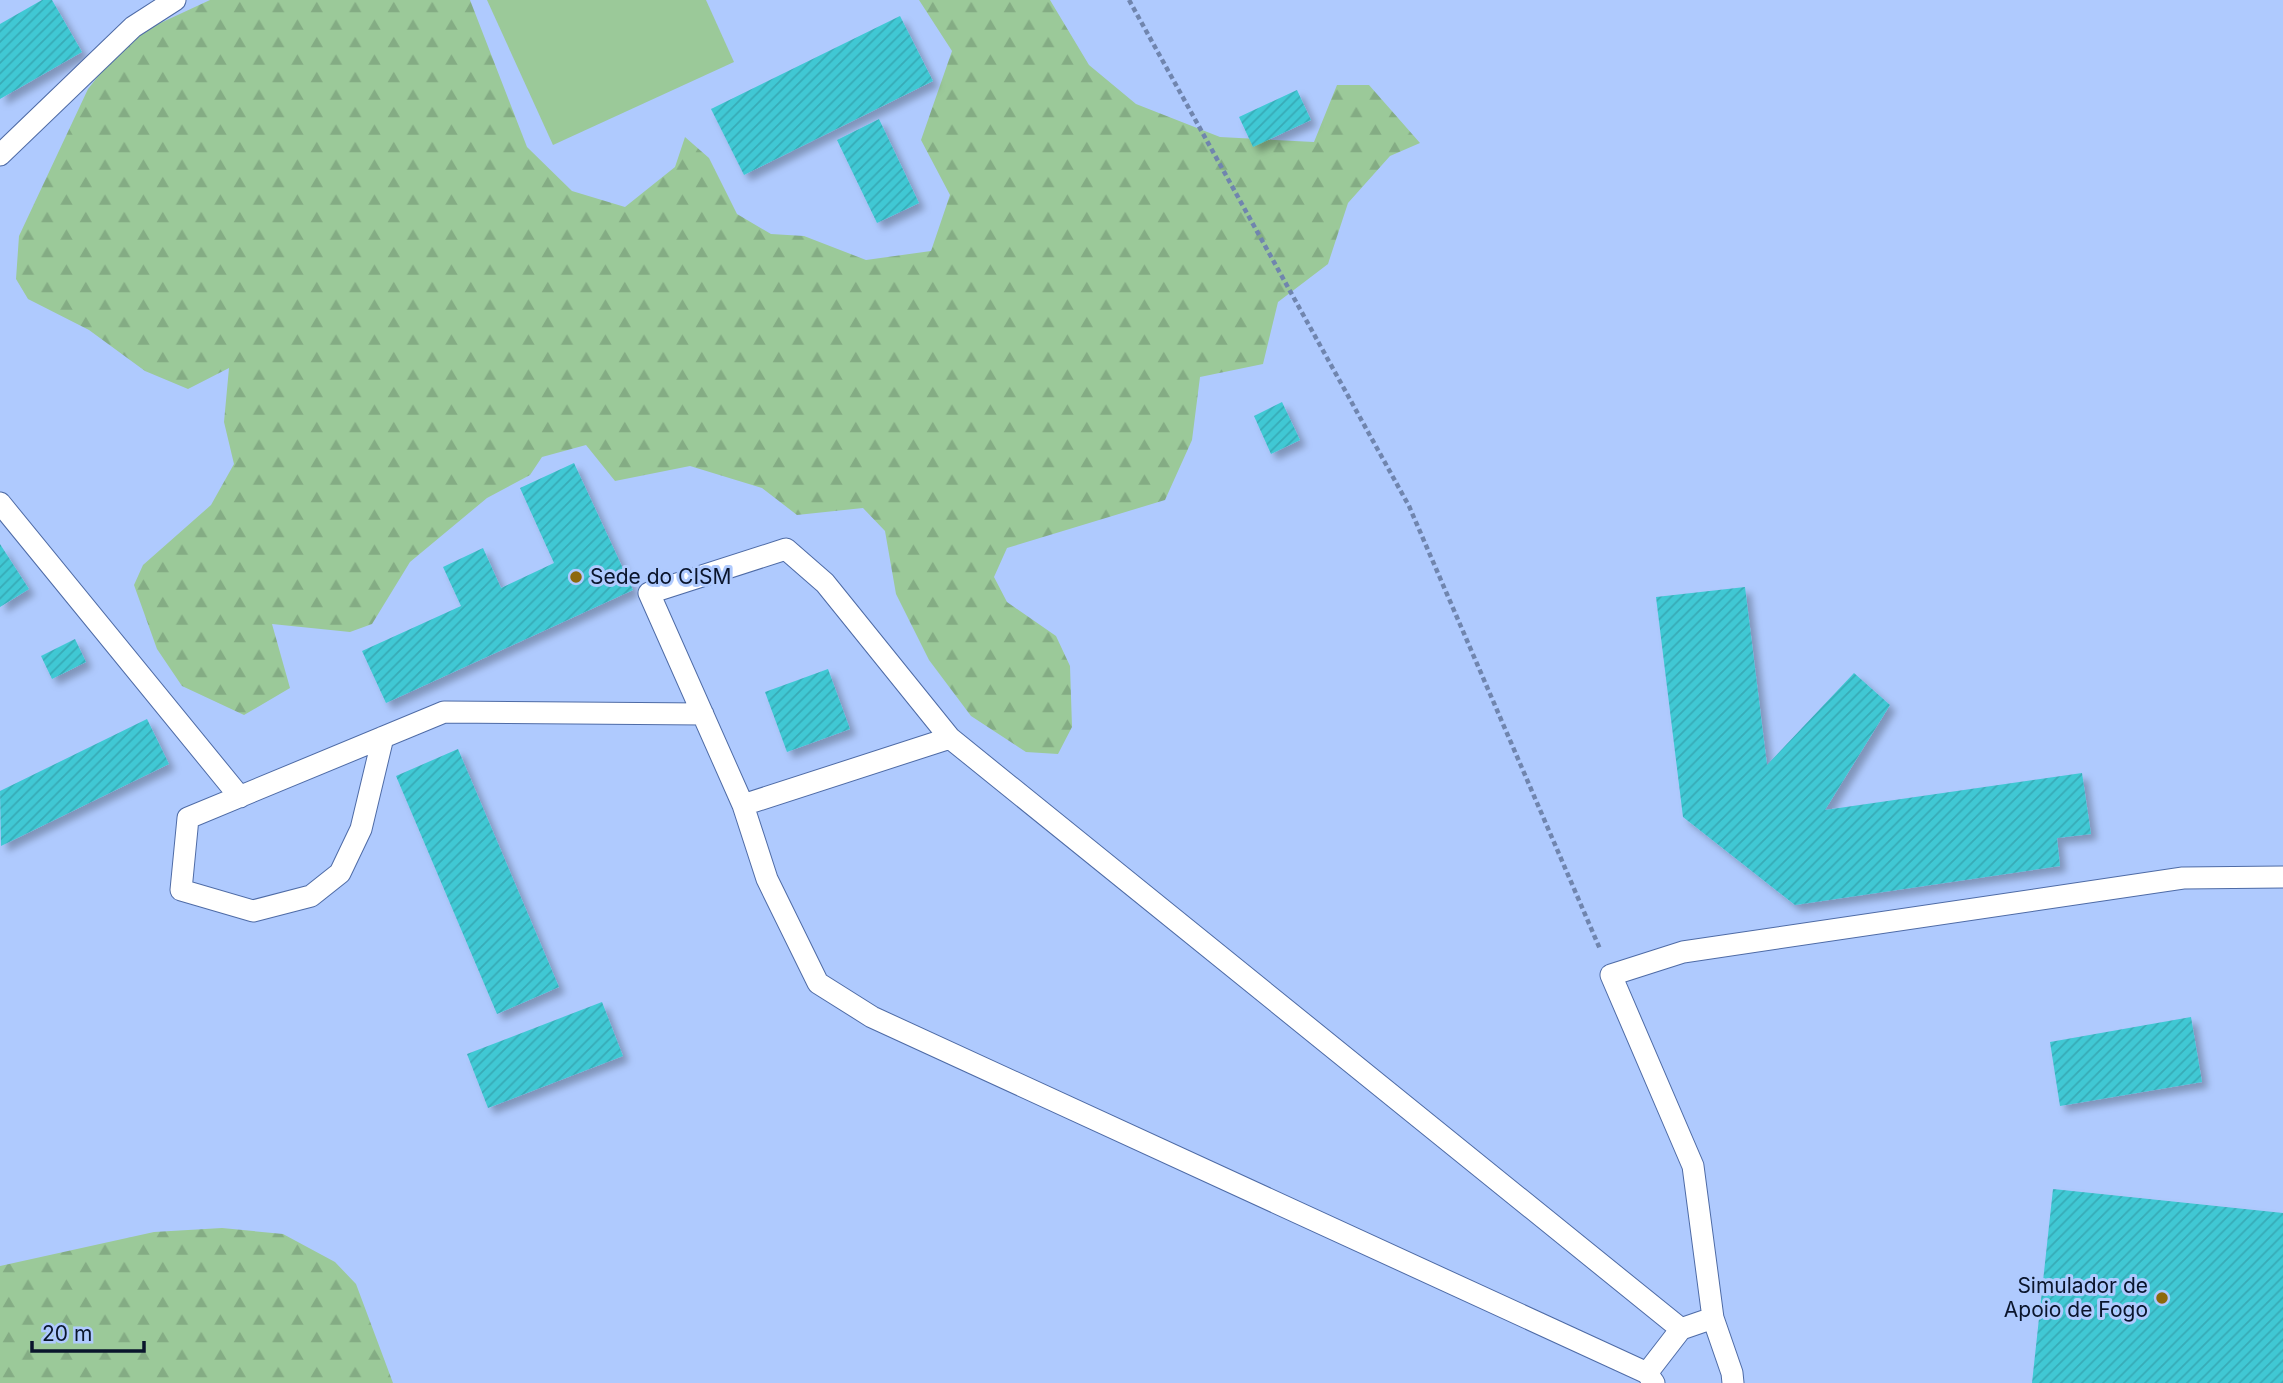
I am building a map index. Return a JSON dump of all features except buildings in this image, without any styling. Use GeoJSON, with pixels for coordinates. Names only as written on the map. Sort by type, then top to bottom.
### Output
{"type":"FeatureCollection","features":[{"type":"Feature","properties":{"kind":"lane"},"geometry":{"type":"LineString","coordinates":[[0,155],[133,27],[175,0]]}},
{"type":"Feature","properties":{"kind":"lane"},"geometry":{"type":"LineString","coordinates":[[0,503],[240,797]]}},
{"type":"Feature","properties":{"kind":"lane"},"geometry":{"type":"LineString","coordinates":[[1681,1329],[950,738],[825,583],[786,549],[649,593],[743,805],[767,879],[818,984],[872,1017],[1651,1378],[1681,1329],[1713,1318]]}},
{"type":"Feature","properties":{"kind":"lane"},"geometry":{"type":"LineString","coordinates":[[383,737],[361,829],[340,873],[311,896],[253,911],[181,890],[188,818],[240,797],[383,737],[444,712],[703,714]]}},
{"type":"Feature","properties":{"kind":"lane"},"geometry":{"type":"LineString","coordinates":[[743,805],[950,738]]}},
{"type":"Feature","properties":{"kind":"lane"},"geometry":{"type":"LineString","coordinates":[[1733,1383],[1713,1318],[1693,1166],[1611,975],[1683,953],[2183,878],[2283,877]]}},
{"type":"Feature","properties":{"kind":"path"},"geometry":{"type":"LineString","coordinates":[[1129,0],[1409,506],[1611,975]]}},
{"type":"Feature","properties":{"kind":"green space"},"geometry":{"type":"Polygon","coordinates":[[[210,0],[470,0],[527,147],[572,191],[625,207],[675,167],[685,137],[709,158],[737,214],[771,234],[804,236],[866,260],[931,251],[950,195],[921,140],[952,51],[919,0],[1050,0],[1089,65],[1136,104],[1220,137],[1314,142],[1337,85],[1369,85],[1420,143],[1390,156],[1348,203],[1328,264],[1278,302],[1263,364],[1200,377],[1192,440],[1165,500],[1007,548],[994,577],[1007,602],[1056,636],[1070,666],[1072,727],[1058,754],[1026,752],[971,716],[929,660],[896,594],[885,531],[863,508],[797,515],[762,488],[690,466],[615,481],[586,445],[542,457],[530,475],[487,498],[410,562],[372,624],[350,632],[272,624],[290,688],[244,715],[182,686],[157,649],[134,585],[143,565],[211,505],[234,464],[224,422],[229,368],[188,389],[145,371],[89,330],[28,299],[16,279],[19,236],[88,89],[128,38],[210,0]]]}},
{"type":"Feature","properties":{"kind":"green space"},"geometry":{"type":"Polygon","coordinates":[[[487,0],[706,0],[734,62],[553,145],[487,0]]]}},
{"type":"Feature","properties":{"kind":"green space"},"geometry":{"type":"Polygon","coordinates":[[[222,1228],[283,1234],[335,1262],[356,1284],[393,1383],[0,1383],[0,1266],[154,1232],[222,1228]]]}},
{"type":"Feature","properties":{"kind":"place","name":"Sede do CISM"},"geometry":{"type":"Point","coordinates":[576,577]}},
{"type":"Feature","properties":{"kind":"place","name":"Simulador de Apoio de Fogo"},"geometry":{"type":"Point","coordinates":[2162,1298]}}]}
